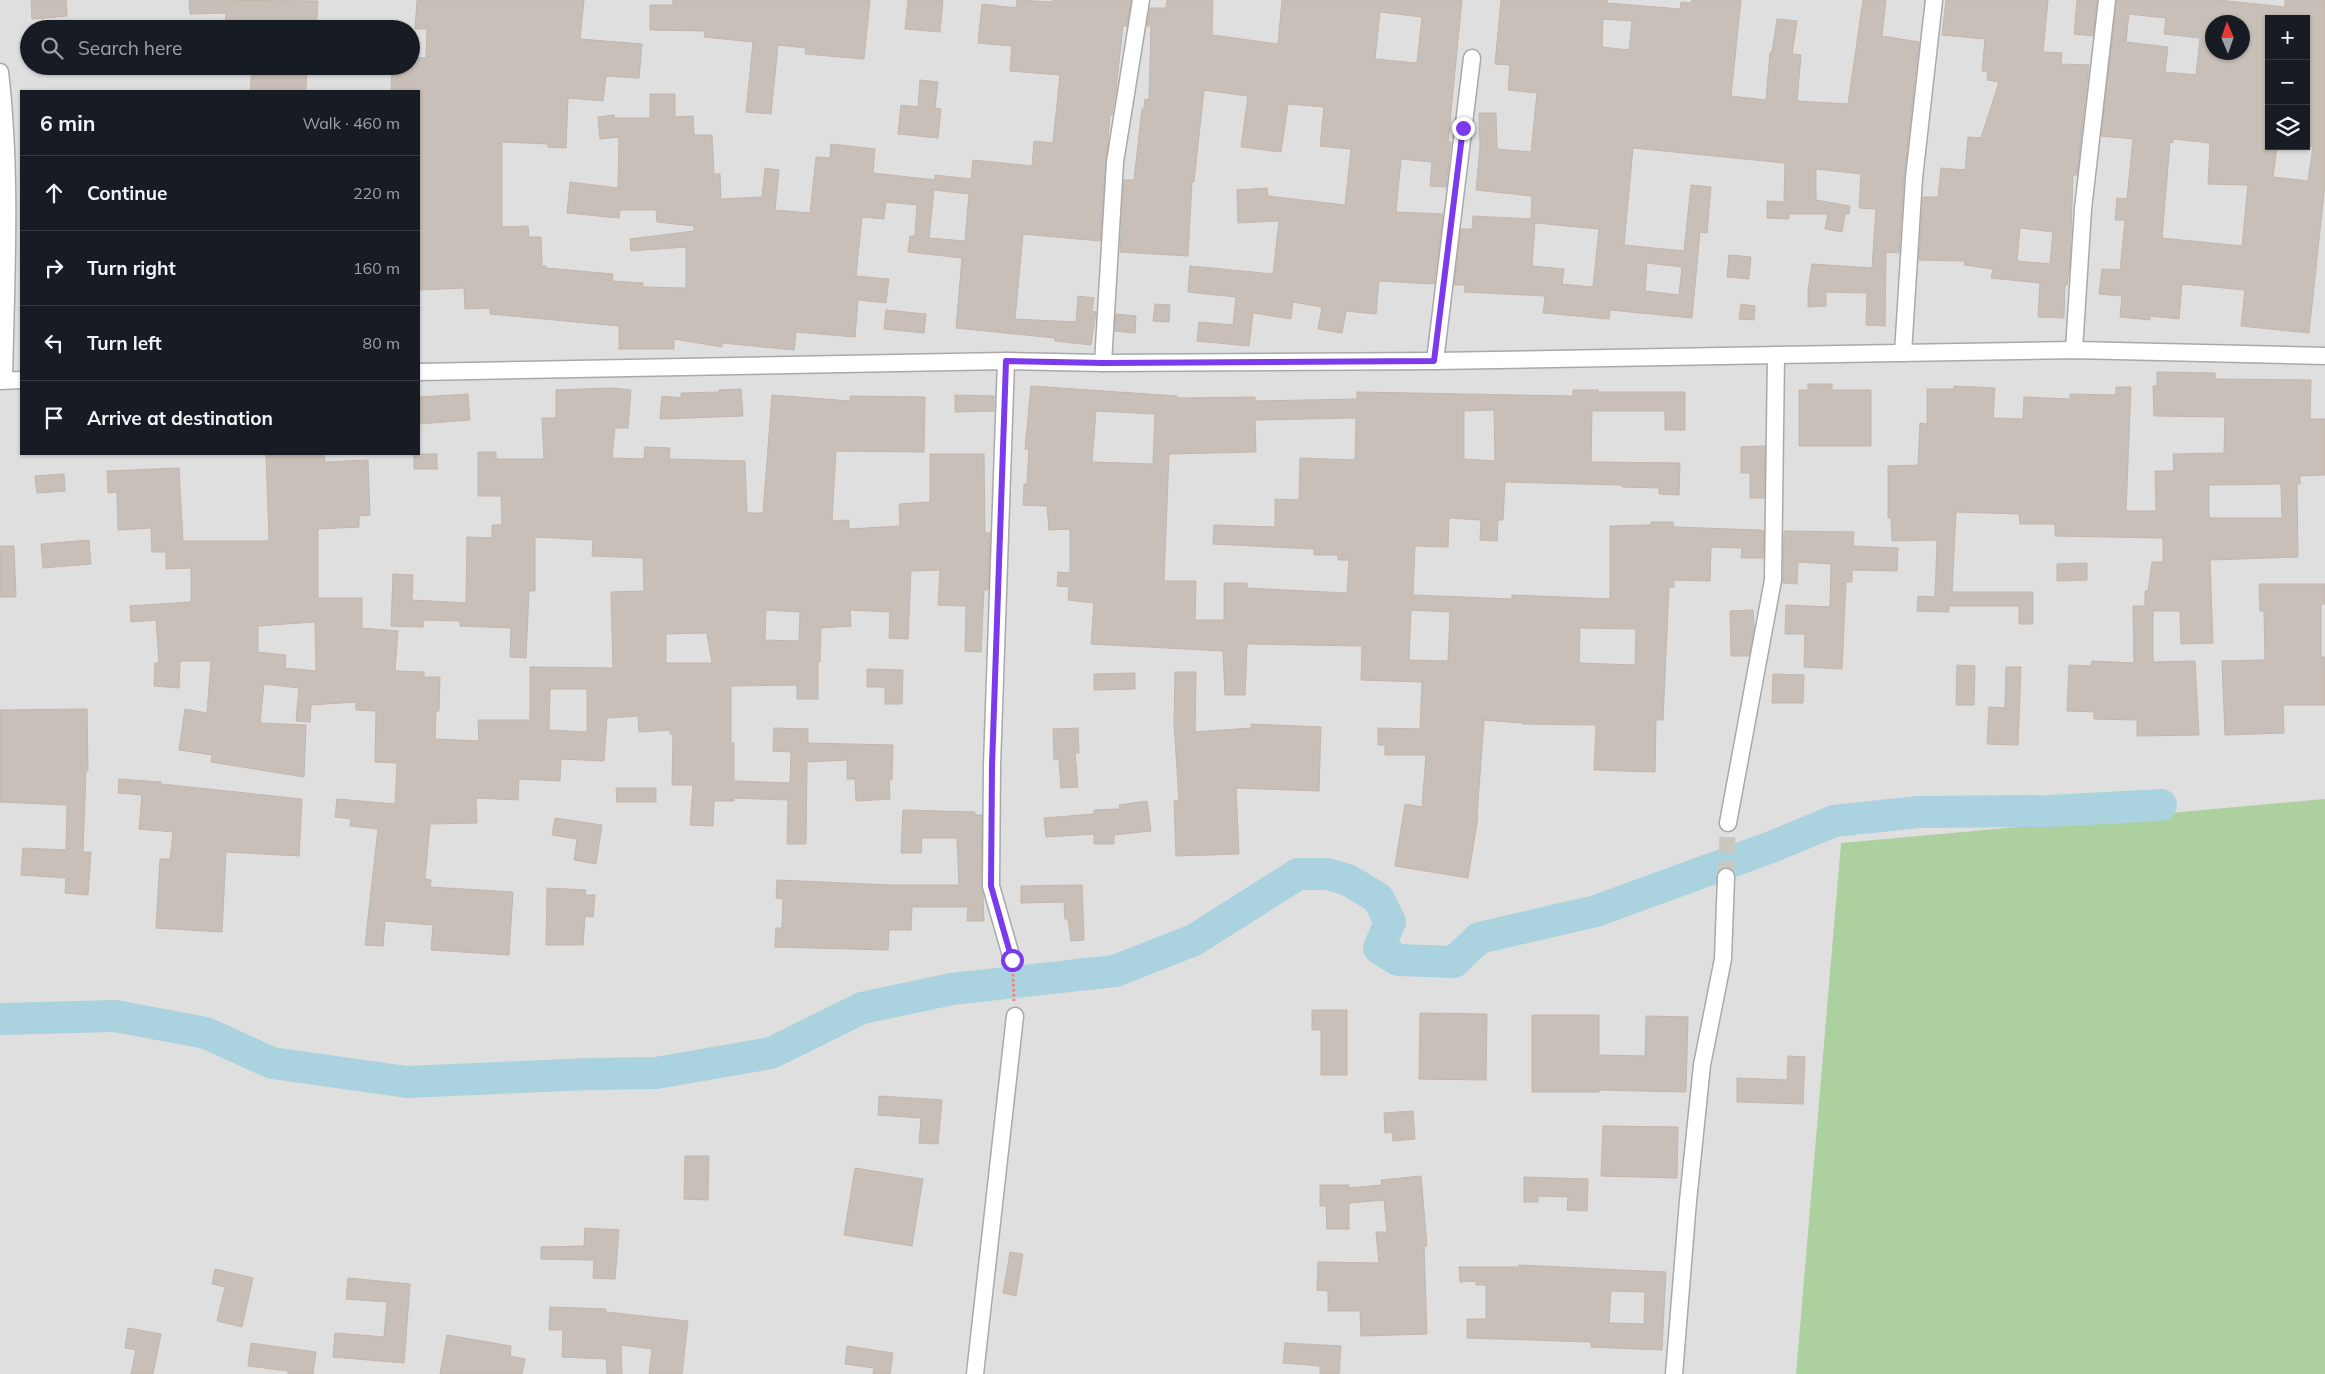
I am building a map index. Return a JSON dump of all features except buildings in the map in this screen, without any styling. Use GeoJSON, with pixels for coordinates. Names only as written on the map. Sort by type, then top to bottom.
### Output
{"type":"FeatureCollection","features":[{"type":"Feature","properties":{"kind":"street"},"geometry":{"type":"LineString","coordinates":[[1103,363],[1115,162],[1141,0]]}},
{"type":"Feature","properties":{"kind":"street"},"geometry":{"type":"LineString","coordinates":[[1903,352],[1914,178],[1934,0]]}},
{"type":"Feature","properties":{"kind":"street"},"geometry":{"type":"LineString","coordinates":[[2074,350],[2083,209],[2107,0]]}},
{"type":"Feature","properties":{"kind":"street"},"geometry":{"type":"LineString","coordinates":[[1434,361],[1472,58]]}},
{"type":"Feature","properties":{"kind":"street"},"geometry":{"type":"LineString","coordinates":[[0,72],[5,118],[8,215],[2,380],[20,380]]}},
{"type":"Feature","properties":{"kind":"street"},"geometry":{"type":"LineString","coordinates":[[420,372],[1006,361],[1103,363],[1434,361],[2074,350],[2325,356]]}},
{"type":"Feature","properties":{"kind":"street"},"geometry":{"type":"LineString","coordinates":[[1728,823],[1773,580],[1776,355]]}},
{"type":"Feature","properties":{"kind":"street"},"geometry":{"type":"LineString","coordinates":[[1006,361],[993,756],[991,886],[1012,960]]}},
{"type":"Feature","properties":{"kind":"street"},"geometry":{"type":"LineString","coordinates":[[1674,1374],[1688,1201],[1702,1065],[1723,959],[1726,877]]}},
{"type":"Feature","properties":{"kind":"street"},"geometry":{"type":"LineString","coordinates":[[975,1374],[1015,1016]]}},
{"type":"Feature","properties":{"kind":"path"},"geometry":{"type":"LineString","coordinates":[[1012,960],[1015,1016]]}},
{"type":"Feature","properties":{"kind":"shaded area"},"geometry":{"type":"Polygon","coordinates":[[[0,0],[2325,0],[2325,1374],[0,1374],[0,0]]]}},
{"type":"Feature","properties":{"kind":"green space"},"geometry":{"type":"Polygon","coordinates":[[[2325,799],[2325,1374],[1796,1374],[1841,843],[2325,799]]]}},
{"type":"Feature","properties":{"kind":"waterway"},"geometry":{"type":"LineString","coordinates":[[0,1019],[115,1016],[206,1033],[272,1063],[407,1082],[656,1073],[771,1053],[862,1008],[952,989],[1115,971],[1194,940],[1298,874],[1328,874],[1348,880],[1378,898],[1390,922],[1379,948],[1398,960],[1454,962],[1479,938],[1596,911],[1774,846],[1834,821],[1918,812],[2050,811],[2161,805]]}},
{"type":"Feature","properties":{"kind":"tunnel"},"geometry":{"type":"LineString","coordinates":[[1726,877],[1728,823]]}},
{"type":"Feature","properties":{"kind":"route"},"geometry":{"type":"LineString","coordinates":[[1012,960],[991,886],[992,766],[1006,361],[1103,363],[1434,361],[1463,128]]}}]}
